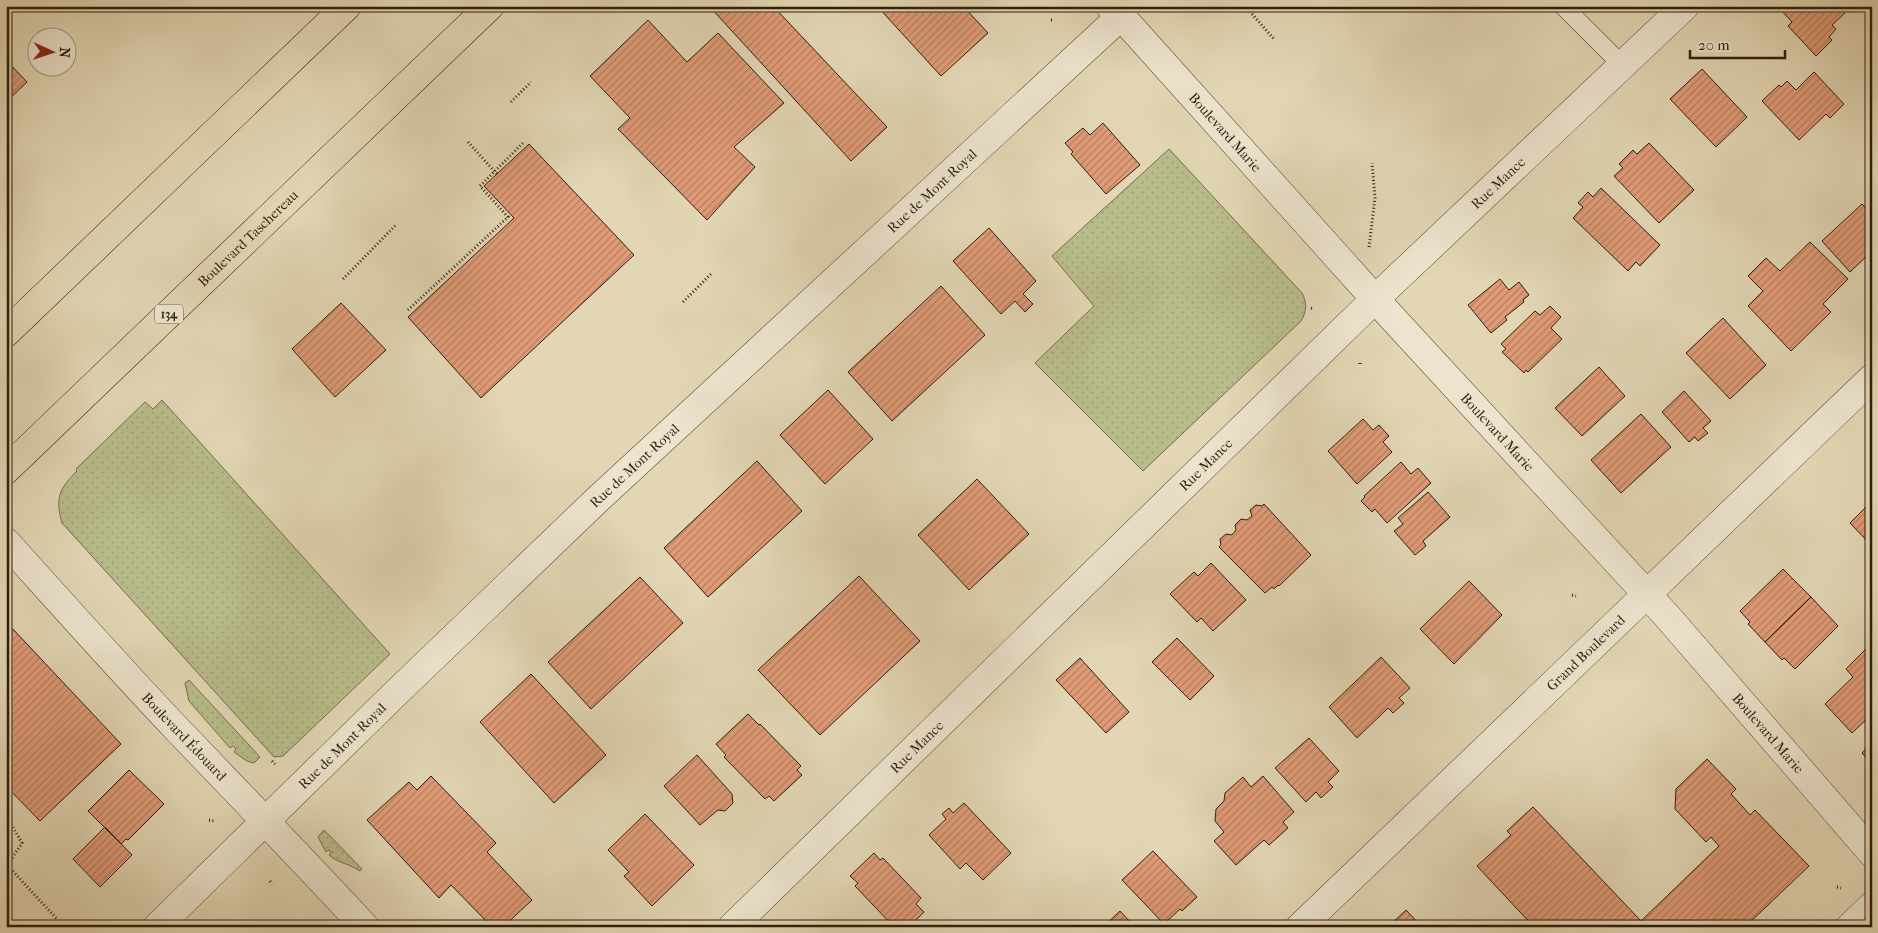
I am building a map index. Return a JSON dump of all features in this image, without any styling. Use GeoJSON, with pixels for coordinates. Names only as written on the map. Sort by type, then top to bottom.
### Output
{"type":"FeatureCollection","features":[{"type":"Feature","properties":{"kind":"main road"},"geometry":{"type":"LineString","coordinates":[[6,333],[347,6]]}},
{"type":"Feature","properties":{"kind":"main road","name":"Boulevard Taschereau"},"geometry":{"type":"LineString","coordinates":[[6,470],[490,6]]}},
{"type":"Feature","properties":{"kind":"street","name":"Rue Mance"},"geometry":{"type":"LineString","coordinates":[[732,927],[1375,300],[1685,6]]}},
{"type":"Feature","properties":{"kind":"street","name":"Boulevard Marie"},"geometry":{"type":"LineString","coordinates":[[1115,11],[1375,300],[1646,594],[1872,853]]}},
{"type":"Feature","properties":{"kind":"street","name":"Rue de Mont-Royal"},"geometry":{"type":"LineString","coordinates":[[158,927],[598,499],[1115,11]]}},
{"type":"Feature","properties":{"kind":"street","name":"Grand Boulevard"},"geometry":{"type":"LineString","coordinates":[[1300,927],[1872,378]]}},
{"type":"Feature","properties":{"kind":"street","name":"Boulevard Édouard"},"geometry":{"type":"LineString","coordinates":[[6,542],[34,575],[174,726],[266,820],[365,927]]}},
{"type":"Feature","properties":{"kind":"street"},"geometry":{"type":"LineString","coordinates":[[1850,927],[1872,906]]}},
{"type":"Feature","properties":{"kind":"lane"},"geometry":{"type":"LineString","coordinates":[[1563,6],[1623,66]]}},
{"type":"Feature","properties":{"kind":"path"},"geometry":{"type":"LineString","coordinates":[[1245,6],[1274,39]]}},
{"type":"Feature","properties":{"kind":"path"},"geometry":{"type":"LineString","coordinates":[[512,102],[531,82]]}},
{"type":"Feature","properties":{"kind":"path"},"geometry":{"type":"LineString","coordinates":[[468,142],[495,173]]}},
{"type":"Feature","properties":{"kind":"path"},"geometry":{"type":"LineString","coordinates":[[408,310],[508,217],[480,186],[524,142]]}},
{"type":"Feature","properties":{"kind":"path"},"geometry":{"type":"LineString","coordinates":[[1368,250],[1375,198],[1372,163]]}},
{"type":"Feature","properties":{"kind":"path"},"geometry":{"type":"LineString","coordinates":[[343,278],[396,225]]}},
{"type":"Feature","properties":{"kind":"path"},"geometry":{"type":"LineString","coordinates":[[683,302],[712,273]]}},
{"type":"Feature","properties":{"kind":"path"},"geometry":{"type":"LineString","coordinates":[[6,815],[22,843],[7,866],[57,919]]}},
{"type":"Feature","properties":{"kind":"green space"},"geometry":{"type":"Polygon","coordinates":[[[1169,149],[1302,293],[1306,307],[1301,321],[1143,471],[1035,363],[1094,306],[1052,256],[1169,149]]]}},
{"type":"Feature","properties":{"kind":"green space"},"geometry":{"type":"Polygon","coordinates":[[[162,400],[390,654],[283,756],[274,757],[62,523],[59,507],[60,494],[66,483],[77,471],[76,469],[145,402],[153,409],[162,400]]]}},
{"type":"Feature","properties":{"kind":"green space"},"geometry":{"type":"Polygon","coordinates":[[[189,680],[260,757],[254,763],[247,761],[234,752],[236,749],[233,746],[230,748],[189,701],[185,683],[189,680]]]}},
{"type":"Feature","properties":{"kind":"green space"},"geometry":{"type":"Polygon","coordinates":[[[324,830],[362,869],[360,871],[333,858],[329,855],[331,853],[329,850],[326,852],[318,837],[324,830]]]}},
{"type":"Feature","properties":{"kind":"building"},"geometry":{"type":"Polygon","coordinates":[[[709,6],[773,6],[887,127],[851,161],[709,6]]]}},
{"type":"Feature","properties":{"kind":"building"},"geometry":{"type":"Polygon","coordinates":[[[877,6],[963,6],[988,33],[941,76],[877,6]]]}},
{"type":"Feature","properties":{"kind":"building"},"geometry":{"type":"Polygon","coordinates":[[[1777,6],[1839,6],[1845,13],[1832,25],[1836,29],[1829,37],[1832,40],[1816,56],[1788,26],[1792,22],[1777,6]]]}},
{"type":"Feature","properties":{"kind":"building"},"geometry":{"type":"Polygon","coordinates":[[[648,20],[687,62],[718,33],[784,103],[734,147],[755,167],[707,220],[618,129],[630,118],[590,76],[648,20]]]}},
{"type":"Feature","properties":{"kind":"building"},"geometry":{"type":"Polygon","coordinates":[[[6,60],[27,82],[6,102],[6,60]]]}},
{"type":"Feature","properties":{"kind":"building"},"geometry":{"type":"Polygon","coordinates":[[[1702,69],[1747,117],[1716,147],[1670,99],[1702,69]]]}},
{"type":"Feature","properties":{"kind":"building"},"geometry":{"type":"Polygon","coordinates":[[[1814,72],[1844,104],[1830,118],[1826,114],[1799,140],[1762,101],[1779,85],[1781,87],[1787,81],[1796,90],[1814,72]]]}},
{"type":"Feature","properties":{"kind":"building"},"geometry":{"type":"Polygon","coordinates":[[[1103,123],[1140,165],[1106,194],[1071,154],[1073,152],[1065,143],[1083,128],[1090,135],[1103,123]]]}},
{"type":"Feature","properties":{"kind":"building"},"geometry":{"type":"Polygon","coordinates":[[[1649,143],[1694,190],[1659,223],[1614,176],[1623,168],[1619,164],[1633,150],[1637,154],[1649,143]]]}},
{"type":"Feature","properties":{"kind":"building"},"geometry":{"type":"Polygon","coordinates":[[[529,144],[634,255],[481,398],[408,317],[514,218],[484,186],[529,144]]]}},
{"type":"Feature","properties":{"kind":"building"},"geometry":{"type":"Polygon","coordinates":[[[1601,188],[1660,245],[1640,266],[1636,262],[1628,271],[1573,218],[1583,207],[1578,203],[1588,192],[1593,197],[1601,188]]]}},
{"type":"Feature","properties":{"kind":"building"},"geometry":{"type":"Polygon","coordinates":[[[1862,204],[1872,214],[1872,257],[1869,254],[1850,272],[1822,241],[1862,204]]]}},
{"type":"Feature","properties":{"kind":"building"},"geometry":{"type":"Polygon","coordinates":[[[989,228],[1036,281],[1023,294],[1033,304],[1025,312],[1015,301],[1001,314],[953,261],[989,228]]]}},
{"type":"Feature","properties":{"kind":"building"},"geometry":{"type":"Polygon","coordinates":[[[1810,242],[1848,279],[1823,304],[1831,312],[1791,351],[1748,306],[1763,291],[1748,276],[1766,258],[1780,271],[1810,242]]]}},
{"type":"Feature","properties":{"kind":"building"},"geometry":{"type":"Polygon","coordinates":[[[1500,279],[1509,290],[1519,282],[1529,295],[1523,300],[1524,302],[1505,317],[1507,320],[1491,333],[1468,305],[1500,279]]]}},
{"type":"Feature","properties":{"kind":"building"},"geometry":{"type":"Polygon","coordinates":[[[941,286],[985,335],[892,421],[848,372],[941,286]]]}},
{"type":"Feature","properties":{"kind":"building"},"geometry":{"type":"Polygon","coordinates":[[[341,303],[386,350],[335,397],[292,349],[341,303]]]}},
{"type":"Feature","properties":{"kind":"building"},"geometry":{"type":"Polygon","coordinates":[[[1550,306],[1561,317],[1551,328],[1562,339],[1528,372],[1526,370],[1524,373],[1502,352],[1506,349],[1501,344],[1535,311],[1540,315],[1550,306]]]}},
{"type":"Feature","properties":{"kind":"building"},"geometry":{"type":"Polygon","coordinates":[[[1723,318],[1766,365],[1730,399],[1686,353],[1723,318]]]}},
{"type":"Feature","properties":{"kind":"building"},"geometry":{"type":"Polygon","coordinates":[[[1599,367],[1625,396],[1582,436],[1555,408],[1599,367]]]}},
{"type":"Feature","properties":{"kind":"building"},"geometry":{"type":"Polygon","coordinates":[[[828,390],[873,439],[825,484],[780,435],[828,390]]]}},
{"type":"Feature","properties":{"kind":"building"},"geometry":{"type":"Polygon","coordinates":[[[1684,391],[1711,421],[1703,428],[1708,433],[1698,441],[1695,437],[1689,442],[1662,412],[1684,391]]]}},
{"type":"Feature","properties":{"kind":"building"},"geometry":{"type":"Polygon","coordinates":[[[1641,414],[1671,447],[1621,493],[1591,460],[1641,414]]]}},
{"type":"Feature","properties":{"kind":"building"},"geometry":{"type":"Polygon","coordinates":[[[1363,419],[1373,430],[1379,425],[1389,436],[1383,442],[1392,452],[1357,484],[1328,451],[1363,419]]]}},
{"type":"Feature","properties":{"kind":"building"},"geometry":{"type":"Polygon","coordinates":[[[757,461],[802,511],[708,597],[664,548],[757,461]]]}},
{"type":"Feature","properties":{"kind":"building"},"geometry":{"type":"Polygon","coordinates":[[[1401,462],[1411,474],[1418,468],[1431,483],[1387,523],[1375,509],[1372,512],[1361,501],[1401,462]]]}},
{"type":"Feature","properties":{"kind":"building"},"geometry":{"type":"Polygon","coordinates":[[[977,479],[1029,534],[969,590],[918,535],[977,479]]]}},
{"type":"Feature","properties":{"kind":"building"},"geometry":{"type":"Polygon","coordinates":[[[1428,492],[1450,517],[1423,541],[1426,546],[1415,555],[1394,531],[1403,524],[1398,518],[1428,492]]]}},
{"type":"Feature","properties":{"kind":"building"},"geometry":{"type":"Polygon","coordinates":[[[1872,501],[1872,546],[1850,523],[1872,501]]]}},
{"type":"Feature","properties":{"kind":"building"},"geometry":{"type":"Polygon","coordinates":[[[1264,504],[1311,555],[1279,586],[1274,589],[1272,587],[1265,593],[1219,547],[1221,545],[1220,539],[1226,534],[1232,535],[1236,530],[1235,525],[1241,519],[1247,520],[1252,516],[1250,510],[1256,505],[1262,506],[1264,504]]]}},
{"type":"Feature","properties":{"kind":"building"},"geometry":{"type":"Polygon","coordinates":[[[1211,563],[1246,600],[1213,631],[1201,618],[1197,622],[1170,594],[1194,572],[1198,576],[1211,563]]]}},
{"type":"Feature","properties":{"kind":"building"},"geometry":{"type":"Polygon","coordinates":[[[1783,569],[1811,597],[1765,642],[1748,624],[1750,622],[1740,611],[1783,569]]]}},
{"type":"Feature","properties":{"kind":"building"},"geometry":{"type":"Polygon","coordinates":[[[859,576],[920,641],[820,735],[758,670],[859,576]]]}},
{"type":"Feature","properties":{"kind":"building"},"geometry":{"type":"Polygon","coordinates":[[[640,577],[683,623],[591,709],[548,662],[640,577]]]}},
{"type":"Feature","properties":{"kind":"building"},"geometry":{"type":"Polygon","coordinates":[[[1469,581],[1502,615],[1454,664],[1420,629],[1469,581]]]}},
{"type":"Feature","properties":{"kind":"building"},"geometry":{"type":"Polygon","coordinates":[[[1811,597],[1838,626],[1795,669],[1784,658],[1782,660],[1765,642],[1811,597]]]}},
{"type":"Feature","properties":{"kind":"building"},"geometry":{"type":"Polygon","coordinates":[[[11,627],[121,744],[40,821],[6,786],[6,631],[11,627]]]}},
{"type":"Feature","properties":{"kind":"building"},"geometry":{"type":"Polygon","coordinates":[[[1177,638],[1214,676],[1190,700],[1152,662],[1177,638]]]}},
{"type":"Feature","properties":{"kind":"building"},"geometry":{"type":"Polygon","coordinates":[[[1866,649],[1872,655],[1872,714],[1852,733],[1825,704],[1853,677],[1846,669],[1866,649]]]}},
{"type":"Feature","properties":{"kind":"building"},"geometry":{"type":"Polygon","coordinates":[[[1381,657],[1410,688],[1399,698],[1404,703],[1393,713],[1388,708],[1357,738],[1329,707],[1381,657]]]}},
{"type":"Feature","properties":{"kind":"building"},"geometry":{"type":"Polygon","coordinates":[[[1080,658],[1129,712],[1106,733],[1056,680],[1080,658]]]}},
{"type":"Feature","properties":{"kind":"building"},"geometry":{"type":"Polygon","coordinates":[[[531,674],[606,755],[554,803],[480,722],[531,674]]]}},
{"type":"Feature","properties":{"kind":"building"},"geometry":{"type":"Polygon","coordinates":[[[748,714],[801,766],[797,770],[802,775],[774,801],[769,796],[765,799],[724,757],[726,755],[716,744],[748,714]]]}},
{"type":"Feature","properties":{"kind":"building"},"geometry":{"type":"Polygon","coordinates":[[[1309,738],[1339,771],[1328,782],[1333,787],[1321,798],[1316,792],[1306,802],[1275,768],[1309,738]]]}},
{"type":"Feature","properties":{"kind":"building"},"geometry":{"type":"Polygon","coordinates":[[[1872,742],[1872,764],[1862,753],[1872,742]]]}},
{"type":"Feature","properties":{"kind":"building"},"geometry":{"type":"Polygon","coordinates":[[[697,755],[732,794],[733,803],[725,811],[718,810],[700,825],[664,786],[697,755]]]}},
{"type":"Feature","properties":{"kind":"building"},"geometry":{"type":"Polygon","coordinates":[[[1707,759],[1736,789],[1731,794],[1750,815],[1755,810],[1809,866],[1745,927],[1534,927],[1477,866],[1511,835],[1507,831],[1533,807],[1641,921],[1719,846],[1711,837],[1706,842],[1675,809],[1676,789],[1707,759]]]}},
{"type":"Feature","properties":{"kind":"building"},"geometry":{"type":"Polygon","coordinates":[[[129,770],[164,804],[128,840],[126,839],[121,844],[88,811],[129,770]]]}},
{"type":"Feature","properties":{"kind":"building"},"geometry":{"type":"Polygon","coordinates":[[[431,776],[496,843],[487,852],[532,900],[503,927],[492,927],[451,885],[439,898],[367,820],[409,782],[417,790],[431,776]]]}},
{"type":"Feature","properties":{"kind":"building"},"geometry":{"type":"Polygon","coordinates":[[[1263,776],[1294,812],[1283,822],[1288,828],[1269,845],[1264,840],[1236,865],[1214,841],[1224,832],[1215,821],[1216,809],[1224,801],[1225,793],[1243,777],[1251,787],[1263,776]]]}},
{"type":"Feature","properties":{"kind":"building"},"geometry":{"type":"Polygon","coordinates":[[[964,803],[1011,853],[983,880],[966,863],[960,869],[929,835],[946,819],[942,814],[949,808],[953,813],[964,803]]]}},
{"type":"Feature","properties":{"kind":"building"},"geometry":{"type":"Polygon","coordinates":[[[645,814],[694,865],[652,906],[624,876],[629,872],[608,850],[645,814]]]}},
{"type":"Feature","properties":{"kind":"building"},"geometry":{"type":"Polygon","coordinates":[[[105,827],[132,855],[100,887],[73,859],[105,827]]]}},
{"type":"Feature","properties":{"kind":"building"},"geometry":{"type":"Polygon","coordinates":[[[1153,851],[1197,897],[1164,924],[1122,880],[1153,851]]]}},
{"type":"Feature","properties":{"kind":"building"},"geometry":{"type":"Polygon","coordinates":[[[874,853],[880,860],[883,858],[921,898],[916,904],[924,912],[909,927],[902,927],[898,922],[893,926],[855,886],[858,883],[850,876],[874,853]]]}},
{"type":"Feature","properties":{"kind":"building"},"geometry":{"type":"Polygon","coordinates":[[[1406,910],[1422,927],[1388,927],[1406,910]]]}},
{"type":"Feature","properties":{"kind":"building"},"geometry":{"type":"Polygon","coordinates":[[[1120,911],[1135,927],[1103,927],[1120,911]]]}}]}
